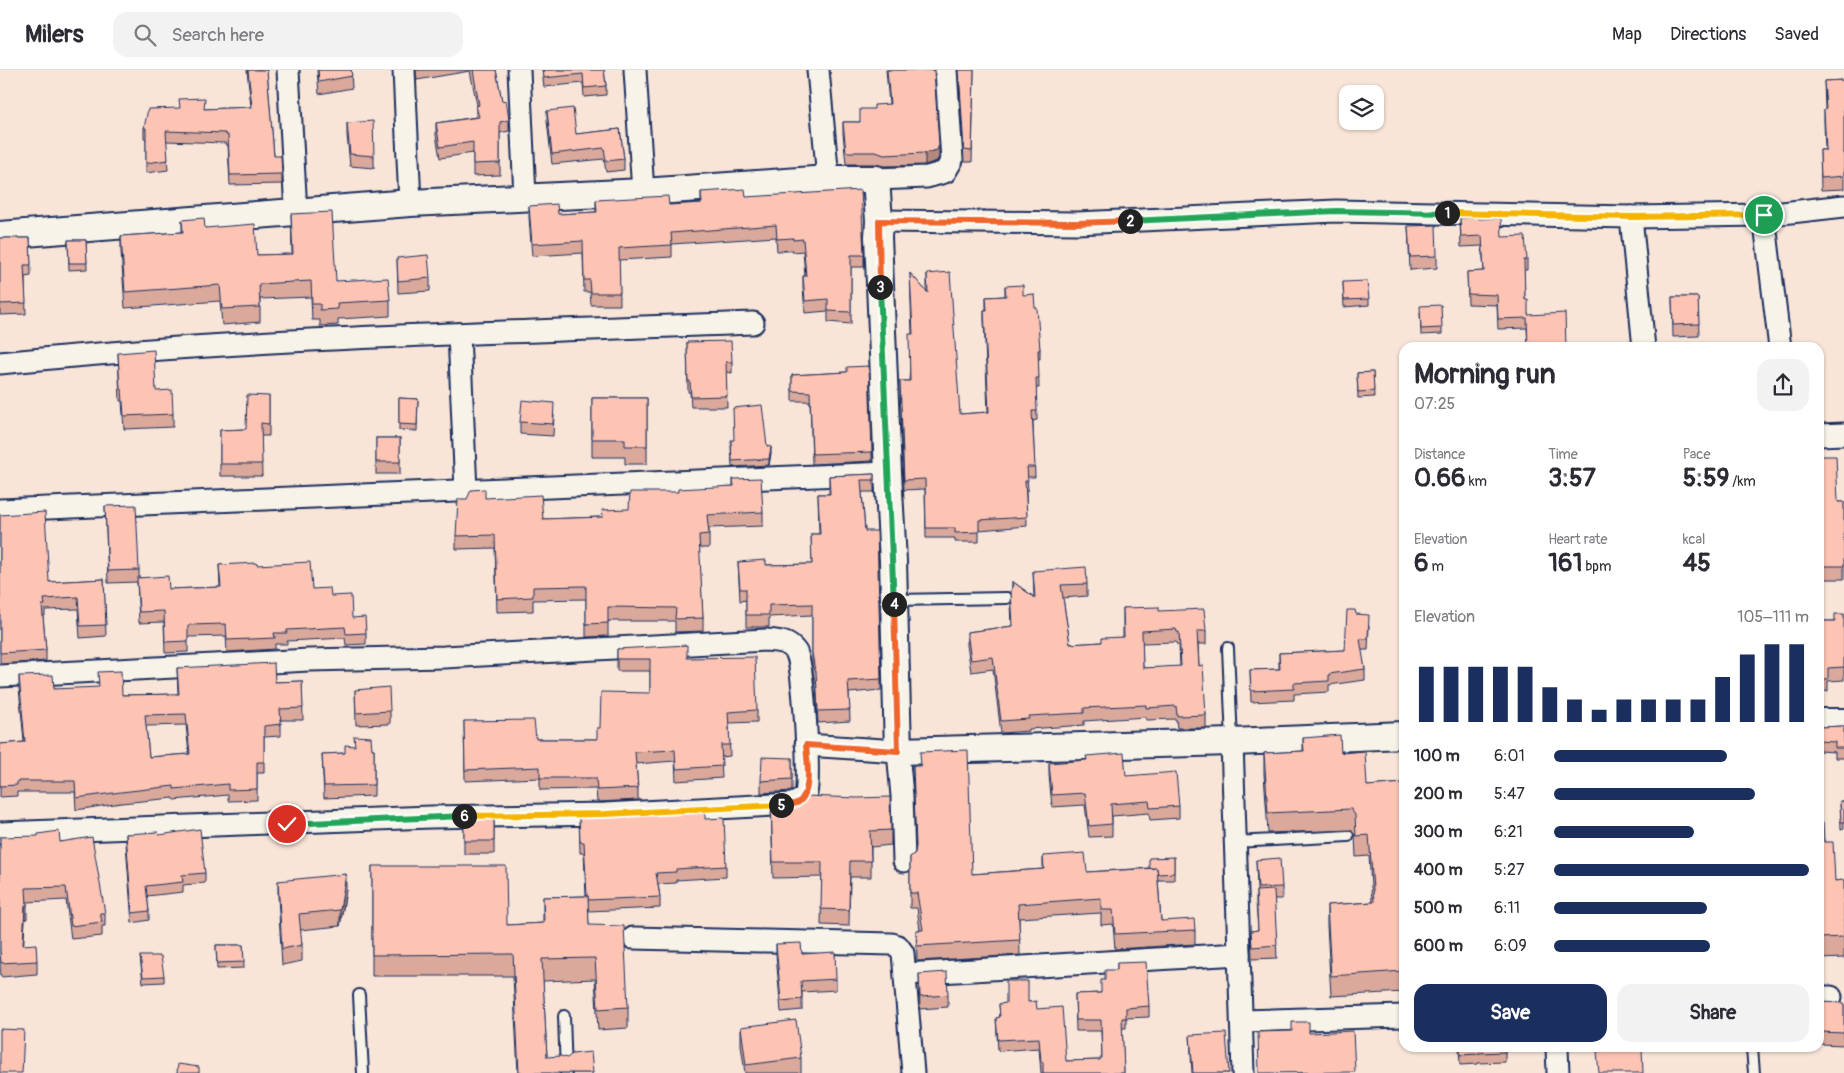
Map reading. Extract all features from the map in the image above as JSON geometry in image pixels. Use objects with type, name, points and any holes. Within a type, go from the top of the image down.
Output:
[{"type":"street","points":[[288,70],[296,212]]},
{"type":"street","points":[[404,70],[410,203]]},
{"type":"street","points":[[519,70],[525,196]]},
{"type":"street","points":[[635,70],[642,192]]},
{"type":"street","points":[[818,70],[828,179]]},
{"type":"street","points":[[0,234],[410,203],[525,196],[642,192],[828,179],[927,177],[945,172],[952,160],[946,70]]},
{"type":"street","points":[[876,179],[904,862]]},
{"type":"street","points":[[879,221],[1077,223],[1336,211],[1631,217],[1764,215],[1844,206]]},
{"type":"street","points":[[1764,215],[1779,342]]},
{"type":"street","points":[[1631,217],[1643,342]]},
{"type":"street","points":[[0,363],[63,356],[324,339],[752,323]]},
{"type":"street","points":[[459,334],[466,491]]},
{"type":"street","points":[[1824,435],[1844,434]]},
{"type":"street","points":[[0,510],[888,473]]},
{"type":"street","points":[[0,676],[309,660],[444,657],[766,640],[784,642],[790,645],[798,655],[802,672],[808,773],[806,790],[802,800],[792,804],[605,814],[431,817],[0,833]]},
{"type":"street","points":[[1824,722],[1844,722]]},
{"type":"street","points":[[806,745],[898,751],[1232,742],[1399,735]]},
{"type":"street","points":[[1232,742],[1243,1073]]},
{"type":"street","points":[[633,938],[892,944],[898,946],[903,953],[906,974],[913,1073]]},
{"type":"street","points":[[906,974],[1239,954]]},
{"type":"street","points":[[1242,1021],[1399,1016]]},
{"type":"street","points":[[1557,1052],[1558,1073]]},
{"type":"lane","points":[[894,600],[1007,598]]},
{"type":"lane","points":[[1228,648],[1232,742]]},
{"type":"lane","points":[[1236,842],[1348,836]]},
{"type":"lane","points":[[359,995],[363,1073]]},
{"type":"lane","points":[[564,1016],[566,1073]]},
{"type":"lane","points":[[1752,1052],[1754,1073]]},
{"type":"building","points":[[248,70],[267,70],[274,156],[281,156],[282,174],[230,175],[228,135],[225,133],[166,131],[168,160],[146,163],[146,128],[144,128],[148,109],[180,108],[179,99],[205,98],[204,109],[252,107]]},
{"type":"building","points":[[318,70],[351,70],[352,76],[319,82]]},
{"type":"building","points":[[473,70],[496,70],[502,101],[506,100],[509,120],[500,122],[500,163],[473,164],[473,142],[440,147],[436,123],[479,117],[476,106],[479,105]]},
{"type":"building","points":[[543,70],[604,70],[606,86],[584,88],[583,74],[544,78]]},
{"type":"building","points":[[887,70],[934,70],[939,145],[937,150],[925,153],[884,155],[876,152],[846,152],[843,122],[860,122],[860,109],[874,109],[874,105],[890,104]]},
{"type":"building","points":[[959,70],[974,70],[972,151],[964,150]]},
{"type":"building","points":[[1844,80],[1844,176],[1821,178],[1820,150],[1826,150],[1824,81]]},
{"type":"building","points":[[573,108],[576,134],[620,129],[624,159],[606,161],[604,148],[552,154],[547,111]]},
{"type":"building","points":[[373,121],[374,156],[350,154],[347,123]]},
{"type":"building","points":[[745,189],[746,197],[861,190],[864,255],[851,255],[851,312],[828,311],[828,299],[805,301],[803,276],[806,276],[803,239],[777,239],[776,225],[671,233],[672,245],[619,248],[620,293],[591,293],[590,280],[584,280],[583,241],[532,244],[529,206],[557,204],[558,214],[597,212],[596,200],[668,196],[669,205],[702,203],[701,192]]},
{"type":"building","points":[[332,212],[336,281],[388,278],[390,300],[337,303],[338,309],[320,310],[320,304],[312,304],[311,281],[259,284],[260,307],[222,309],[220,285],[125,292],[121,236],[183,232],[182,220],[204,218],[205,228],[255,224],[257,255],[293,254],[291,214]]},
{"type":"building","points":[[1460,218],[1501,218],[1502,237],[1525,236],[1527,260],[1524,260],[1525,300],[1528,300],[1528,315],[1565,313],[1566,342],[1528,342],[1527,318],[1498,319],[1497,295],[1468,294],[1467,272],[1484,271],[1482,236],[1461,237]]},
{"type":"building","points":[[1436,225],[1437,256],[1410,257],[1408,226]]},
{"type":"building","points":[[0,238],[30,238],[31,265],[24,265],[26,303],[0,304]]},
{"type":"building","points":[[68,240],[86,240],[87,263],[69,263]]},
{"type":"building","points":[[428,255],[430,278],[398,281],[397,258]]},
{"type":"building","points":[[950,272],[960,414],[989,412],[984,310],[987,310],[986,297],[1006,296],[1005,286],[1023,285],[1023,295],[1034,294],[1035,308],[1037,308],[1040,350],[1038,350],[1039,378],[1036,378],[1037,411],[1032,411],[1035,467],[1027,467],[1028,481],[1025,481],[1027,517],[979,520],[979,532],[955,533],[955,528],[926,528],[925,479],[904,480],[900,381],[910,381],[909,334],[913,334],[910,273],[928,293],[927,274]]},
{"type":"building","points":[[1367,281],[1369,299],[1344,300],[1343,282]]},
{"type":"building","points":[[1672,297],[1698,297],[1699,324],[1673,325]]},
{"type":"building","points":[[1441,305],[1442,328],[1421,329],[1420,306]]},
{"type":"building","points":[[731,341],[732,362],[726,362],[727,396],[691,397],[690,381],[688,381],[687,342]]},
{"type":"building","points":[[154,350],[156,391],[172,390],[173,414],[124,416],[118,353]]},
{"type":"building","points":[[869,366],[872,452],[812,454],[810,392],[792,391],[792,375],[847,372],[847,367]]},
{"type":"building","points":[[1373,372],[1374,391],[1358,392],[1357,373]]},
{"type":"building","points":[[247,395],[269,396],[269,424],[261,423],[262,464],[220,464],[220,430],[246,429]]},
{"type":"building","points":[[399,398],[418,399],[417,425],[399,424]]},
{"type":"building","points":[[592,398],[647,398],[647,446],[625,446],[625,439],[592,439]]},
{"type":"building","points":[[522,400],[554,403],[553,424],[520,422]]},
{"type":"building","points":[[762,405],[767,446],[771,447],[769,459],[732,461],[731,440],[734,440],[733,408]]},
{"type":"building","points":[[376,438],[400,438],[400,462],[376,462]]},
{"type":"building","points":[[1824,456],[1836,456],[1838,502],[1844,502],[1844,566],[1824,566]]},
{"type":"building","points":[[874,474],[874,480],[861,480],[865,531],[877,531],[881,679],[848,681],[850,710],[818,711],[816,671],[812,653],[812,604],[769,605],[769,615],[746,615],[746,589],[740,589],[738,562],[766,560],[766,565],[812,564],[811,534],[820,534],[818,494],[830,494],[829,476]]},
{"type":"building","points":[[761,478],[763,512],[707,515],[709,534],[699,535],[703,618],[675,619],[676,608],[608,607],[608,623],[586,624],[586,586],[533,587],[533,597],[497,599],[495,535],[456,536],[458,499],[467,499],[471,490],[485,489],[485,498],[541,495],[543,519],[603,517],[602,510],[629,509],[630,492],[678,492],[678,489],[734,486],[733,479]]},
{"type":"building","points":[[136,505],[139,570],[108,571],[105,506]]},
{"type":"building","points":[[45,512],[49,582],[104,579],[106,625],[80,626],[78,597],[44,599],[45,605],[42,605],[46,650],[0,653],[0,515]]},
{"type":"building","points":[[310,562],[312,589],[330,588],[331,596],[351,595],[352,618],[365,617],[366,633],[346,634],[345,627],[287,630],[287,633],[274,633],[275,638],[227,640],[226,624],[188,625],[188,641],[165,642],[164,611],[139,612],[137,578],[168,576],[169,589],[221,587],[219,565]]},
{"type":"building","points":[[1086,567],[1087,584],[1061,585],[1070,644],[1102,642],[1102,638],[1124,637],[1123,608],[1159,607],[1159,611],[1204,609],[1206,631],[1197,631],[1199,666],[1203,665],[1206,715],[1177,716],[1176,706],[1146,708],[1146,705],[1084,708],[1084,713],[1029,716],[1029,719],[1001,721],[993,657],[971,660],[967,632],[1013,626],[1011,591],[1014,585],[1012,581],[1035,598],[1033,571]],"holes":[[[1176,629],[1179,632],[1181,666],[1143,668],[1142,631]]]},
{"type":"building","points":[[1347,610],[1355,610],[1356,614],[1369,615],[1368,639],[1360,639],[1365,669],[1329,674],[1329,681],[1294,683],[1294,689],[1251,691],[1250,670],[1280,669],[1279,653],[1345,650]]},
{"type":"building","points":[[1835,614],[1844,614],[1844,667],[1828,668],[1828,679],[1824,679],[1824,621],[1835,621]]},
{"type":"building","points":[[687,645],[687,658],[755,657],[757,710],[728,712],[730,745],[721,745],[722,766],[676,769],[675,750],[635,752],[638,788],[597,790],[596,778],[540,778],[540,767],[465,770],[464,721],[534,720],[536,739],[597,739],[597,728],[600,728],[601,692],[650,693],[650,659],[617,659],[617,649]]},
{"type":"building","points":[[274,663],[275,682],[302,681],[303,708],[280,709],[281,724],[264,726],[264,762],[257,762],[257,789],[228,790],[228,784],[174,789],[174,786],[76,798],[75,781],[17,781],[17,785],[0,786],[0,744],[25,742],[19,676],[53,675],[54,689],[99,687],[98,672],[121,671],[122,695],[179,694],[177,668]],"holes":[[[186,714],[190,754],[149,757],[145,715]]]},
{"type":"building","points":[[389,687],[390,711],[356,713],[355,690]]},
{"type":"building","points":[[1844,726],[1844,748],[1835,748],[1835,742],[1824,741],[1824,727]]},
{"type":"building","points":[[1340,735],[1341,753],[1365,751],[1367,786],[1399,783],[1399,971],[1331,976],[1327,905],[1374,902],[1369,835],[1356,836],[1355,815],[1351,809],[1268,813],[1264,753],[1304,751],[1303,738]]},
{"type":"building","points":[[354,736],[371,737],[372,749],[374,749],[374,785],[324,786],[322,754],[345,753],[345,745],[355,746]]},
{"type":"building","points":[[968,750],[972,874],[1044,869],[1043,856],[1085,853],[1087,872],[1157,868],[1161,921],[1194,919],[1195,930],[1115,934],[1113,910],[1101,910],[1101,898],[1018,904],[1020,940],[917,946],[916,930],[923,930],[917,893],[910,893],[910,857],[915,853],[916,846],[913,766],[921,766],[920,752]]},
{"type":"building","points":[[1124,753],[1126,776],[1176,772],[1179,806],[1150,808],[1149,801],[1111,804],[1112,824],[1089,826],[1085,793],[1052,795],[1049,763],[1087,760],[1086,756]]},
{"type":"building","points":[[762,757],[792,758],[792,779],[761,781]]},
{"type":"building","points":[[807,796],[890,797],[891,830],[870,831],[871,861],[850,861],[849,910],[821,909],[822,862],[773,862],[771,802],[793,801]]},
{"type":"building","points":[[1840,801],[1844,801],[1844,822],[1841,822]]},
{"type":"building","points":[[705,810],[705,819],[724,818],[726,866],[676,869],[676,872],[656,873],[660,897],[588,900],[584,842],[580,842],[579,816]]},
{"type":"building","points":[[494,816],[494,841],[464,841],[464,817]]},
{"type":"building","points":[[200,829],[205,873],[182,875],[183,882],[146,886],[149,911],[132,913],[126,834],[158,832],[159,835]]},
{"type":"building","points":[[59,831],[60,842],[92,837],[105,913],[100,913],[102,922],[71,926],[66,887],[26,888],[27,906],[25,906],[23,945],[36,944],[37,961],[1,963],[0,837],[38,836],[38,834]]},
{"type":"building","points":[[1824,842],[1833,842],[1835,881],[1844,880],[1844,937],[1824,938]]},
{"type":"building","points":[[1174,857],[1174,873],[1158,874],[1157,868],[1149,868],[1149,858]]},
{"type":"building","points":[[1280,858],[1282,887],[1258,888],[1256,860]]},
{"type":"building","points":[[372,866],[506,866],[507,925],[544,923],[543,897],[588,896],[589,925],[624,926],[628,1007],[598,1009],[595,958],[542,959],[547,1057],[561,1056],[567,1058],[572,1054],[591,1052],[593,1073],[519,1073],[513,954],[372,955]]},
{"type":"building","points":[[346,874],[340,910],[299,914],[302,945],[282,949],[278,881]]},
{"type":"building","points":[[1274,890],[1277,945],[1252,947],[1251,931],[1258,930],[1256,891]]},
{"type":"building","points":[[801,943],[802,954],[835,952],[836,979],[801,981],[802,999],[781,1001],[776,944]]},
{"type":"building","points":[[216,945],[243,945],[244,962],[217,963]]},
{"type":"building","points":[[140,956],[161,956],[164,976],[143,977]]},
{"type":"building","points":[[1146,962],[1149,1006],[1126,1008],[1126,1018],[1122,1018],[1124,1073],[1043,1073],[1039,1038],[998,1040],[996,1018],[1000,1017],[999,1004],[1006,1003],[1006,981],[1028,981],[1028,1002],[1036,1001],[1037,1009],[1062,1007],[1066,1061],[1100,1060],[1102,1058],[1101,1020],[1076,1020],[1075,994],[1101,993],[1101,980],[1105,980],[1105,970],[1117,970],[1117,963]]},
{"type":"building","points":[[947,972],[948,995],[920,997],[919,974]]},
{"type":"building","points":[[1824,1002],[1844,1003],[1844,1033],[1824,1032]]},
{"type":"building","points":[[796,1020],[801,1058],[746,1065],[741,1027]]},
{"type":"building","points":[[1292,1022],[1309,1022],[1309,1033],[1353,1031],[1355,1072],[1259,1073],[1258,1032],[1292,1031]]},
{"type":"building","points":[[0,1029],[24,1030],[22,1073],[0,1073]]},
{"type":"building","points":[[1226,1033],[1229,1073],[1193,1073],[1190,1035]]},
{"type":"building","points":[[1460,1052],[1505,1052],[1478,1053],[1460,1055]]},
{"type":"building","points":[[1597,1052],[1642,1052],[1643,1073],[1599,1073]]},
{"type":"building","points":[[178,1064],[199,1067],[199,1073],[177,1073]]},
{"type":"route","points":[[287,824],[431,817],[605,814],[792,804],[802,800],[805,795],[808,773],[806,745],[898,751],[893,562],[878,237],[879,221],[1077,223],[1336,211],[1631,217],[1764,215]]}]
